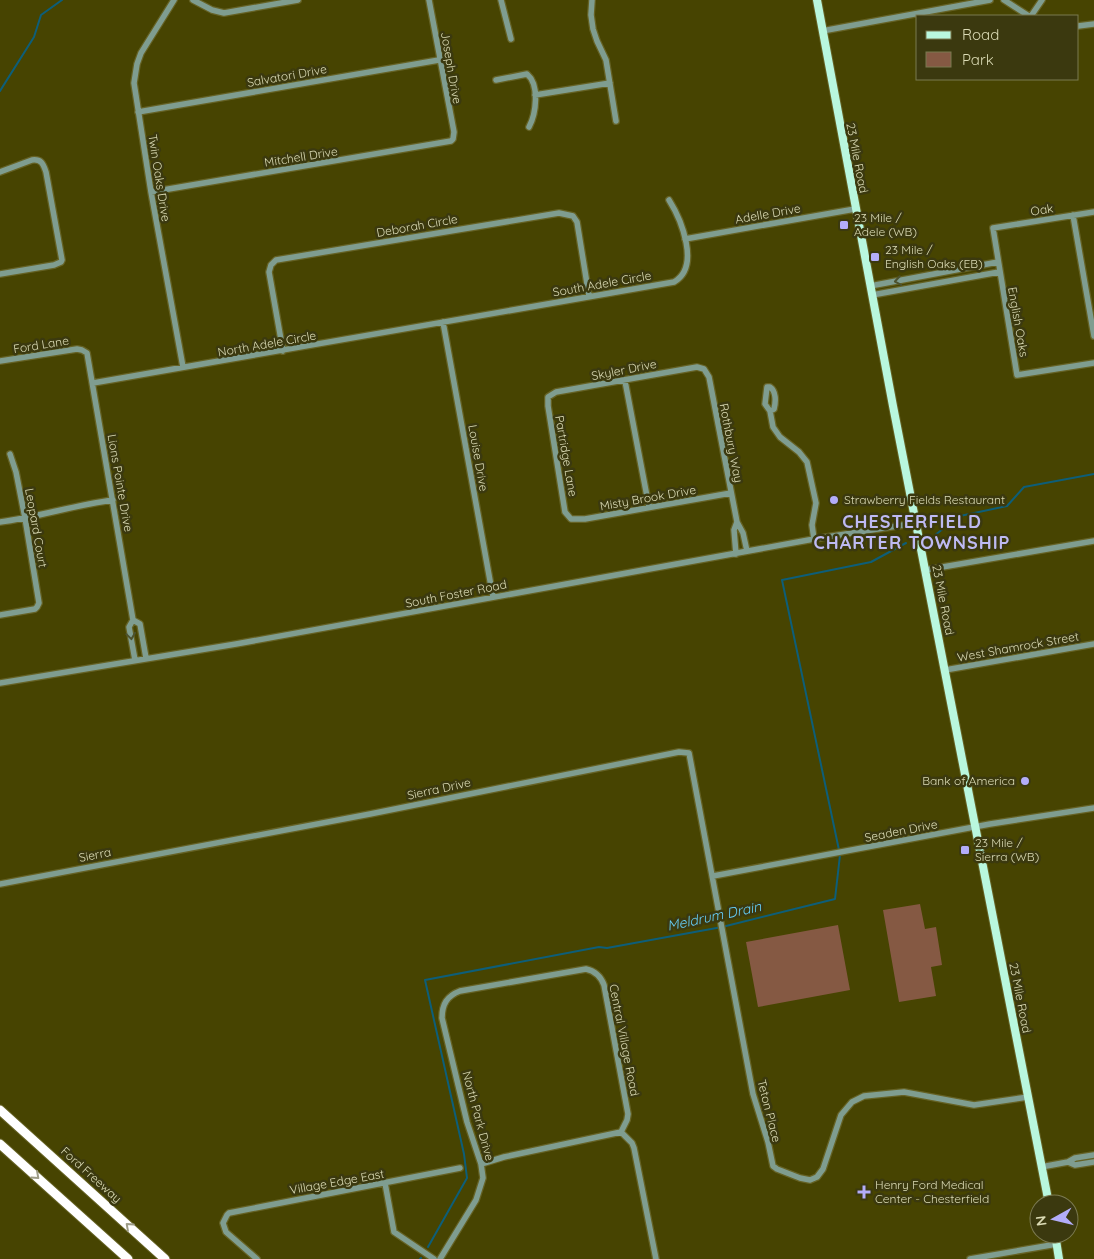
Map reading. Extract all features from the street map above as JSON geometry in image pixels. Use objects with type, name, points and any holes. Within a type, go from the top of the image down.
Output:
[{"type":"highway","name":"Ford Freeway","points":[[0,1110],[165,1259]]},
{"type":"highway","points":[[0,1144],[128,1259]]},
{"type":"main road","name":"23 Mile Road","points":[[817,0],[855,209],[1047,1194]]},
{"type":"main road","points":[[1057,1244],[1059,1259]]},
{"type":"street","name":"Twin Oaks Drive","points":[[174,0],[147,42],[137,64],[134,83],[151,192],[183,367]]},
{"type":"street","points":[[193,0],[212,10],[224,13],[298,0]]},
{"type":"street","name":"Joseph Drive","points":[[429,0],[454,139]]},
{"type":"street","points":[[501,0],[511,39]]},
{"type":"street","points":[[592,0],[593,29],[596,41],[605,55],[616,121]]},
{"type":"street","points":[[822,31],[990,0]]},
{"type":"street","points":[[1004,0],[1028,15]]},
{"type":"street","points":[[1031,15],[1042,0]]},
{"type":"street","points":[[1079,26],[1094,24]]},
{"type":"street","name":"Salvatori Drive","points":[[138,112],[440,60]]},
{"type":"street","points":[[496,80],[527,74],[534,82],[534,111],[529,127]]},
{"type":"street","points":[[535,95],[610,83]]},
{"type":"street","name":"Mitchell Drive","points":[[151,192],[447,142],[454,139]]},
{"type":"street","points":[[0,172],[26,161],[37,159],[41,161],[46,172],[62,254],[61,262],[54,265],[0,274]]},
{"type":"street","name":"South Adele Circle","points":[[443,322],[674,282],[680,279],[688,258],[678,216],[669,200]]},
{"type":"street","name":"Adelle Drive","points":[[685,239],[855,209]]},
{"type":"street","name":"Oak","points":[[993,228],[1094,212]]},
{"type":"street","name":"Deborah Circle","points":[[283,351],[270,272],[270,265],[276,260],[564,213],[573,216],[577,222],[590,296]]},
{"type":"street","points":[[1073,215],[1094,336]]},
{"type":"street","name":"English Oaks","points":[[993,228],[1017,376],[1094,362]]},
{"type":"street","points":[[870,286],[998,262]]},
{"type":"street","name":"English Oaks","points":[[872,295],[999,272]]},
{"type":"street","name":"North Adele Circle","points":[[93,383],[443,322]]},
{"type":"street","name":"Louise Drive","points":[[443,322],[493,597]]},
{"type":"street","name":"Ford Lane","points":[[0,361],[77,349],[85,351]]},
{"type":"street","name":"Lions Pointe Drive","points":[[85,351],[93,383],[133,620]]},
{"type":"street","name":"Skyler Drive","points":[[548,397],[556,392],[697,367],[704,368]]},
{"type":"street","name":"Rothbury Way","points":[[704,368],[709,377],[737,522],[743,533],[747,551]]},
{"type":"street","points":[[625,381],[649,507]]},
{"type":"street","points":[[770,411],[775,406],[775,396],[772,388],[767,387],[765,404],[770,411],[771,423],[776,432],[799,452],[807,462],[816,503],[812,525],[814,539]]},
{"type":"street","name":"Partridge Lane","points":[[548,397],[565,512],[569,518]]},
{"type":"street","name":"Leopard Court","points":[[0,615],[34,609],[39,603],[25,518],[16,472],[10,454]]},
{"type":"street","name":"Misty Brook Drive","points":[[569,518],[576,520],[585,519],[731,493]]},
{"type":"street","points":[[0,522],[48,514],[83,504],[113,500]]},
{"type":"street","name":"Rothbury Way","points":[[736,554],[734,530],[737,522]]},
{"type":"street","name":"South Foster Road","points":[[0,683],[236,644],[814,539],[916,523]]},
{"type":"street","points":[[925,570],[1094,541]]},
{"type":"street","points":[[135,660],[130,627],[133,620],[140,624],[146,658]]},
{"type":"street","name":"West Shamrock Street","points":[[946,670],[1094,644]]},
{"type":"street","name":"Sierra Drive","points":[[193,847],[370,814],[679,752],[689,753]]},
{"type":"street","name":"Teton Place","points":[[689,753],[753,1094],[768,1142],[772,1166],[805,1179],[814,1180],[817,1178],[823,1169],[841,1115],[852,1102],[864,1096],[904,1092],[974,1105],[1028,1097]]},
{"type":"street","name":"Seaden Drive","points":[[713,876],[975,827],[1094,808]]},
{"type":"street","name":"Sierra","points":[[0,884],[193,847]]},
{"type":"street","name":"Central Village Road","points":[[447,1000],[454,993],[460,991],[581,969],[594,972],[604,985],[628,1114],[621,1132]]},
{"type":"street","name":"North Park Drive","points":[[440,1259],[479,1193],[483,1178],[481,1164],[467,1122],[442,1018],[443,1008],[447,1000]]},
{"type":"street","points":[[481,1164],[504,1157],[621,1132],[632,1143],[634,1148],[656,1259]]},
{"type":"street","points":[[1041,1167],[1068,1162],[1075,1158],[1091,1159]]},
{"type":"street","name":"Village Edge East","points":[[257,1259],[226,1232],[223,1223],[226,1215],[233,1211],[460,1168]]},
{"type":"street","points":[[385,1183],[394,1232],[434,1259]]},
{"type":"street","points":[[970,1259],[1057,1244]]},
{"type":"street","points":[[447,1250],[448,1259]]},
{"type":"green space","points":[[920,904],[925,929],[936,927],[942,965],[931,967],[936,996],[899,1002],[883,910]]},
{"type":"green space","points":[[838,925],[850,990],[758,1007],[746,942]]},
{"type":"waterway","points":[[0,91],[34,37],[41,15],[62,0]]},
{"type":"waterway","name":"Meldrum Drain","points":[[935,535],[960,516],[1007,506],[1024,487],[1094,474]]},
{"type":"waterway","name":"Meldrum Drain","points":[[839,850],[782,580],[871,562],[906,543]]},
{"type":"waterway","name":"Meldrum Drain","points":[[428,1247],[467,1178],[464,1154],[425,980],[599,947],[607,948],[722,927],[835,899],[840,855]]},
{"type":"place","name":"23 Mile / Adele (WB)","points":[[844,225]]},
{"type":"place","name":"23 Mile / English Oaks (EB)","points":[[875,257]]},
{"type":"place","name":"Strawberry Fields Restaurant","points":[[834,500]]},
{"type":"place","name":"Bank of America","points":[[1025,781]]},
{"type":"place","name":"23 Mile / Sierra (WB)","points":[[965,850]]},
{"type":"place","name":"Henry Ford Medical Center - Chesterfield","points":[[864,1192]]},
{"type":"district","name":"CHESTERFIELD CHARTER TOWNSHIP","points":[[912,532]]}]
